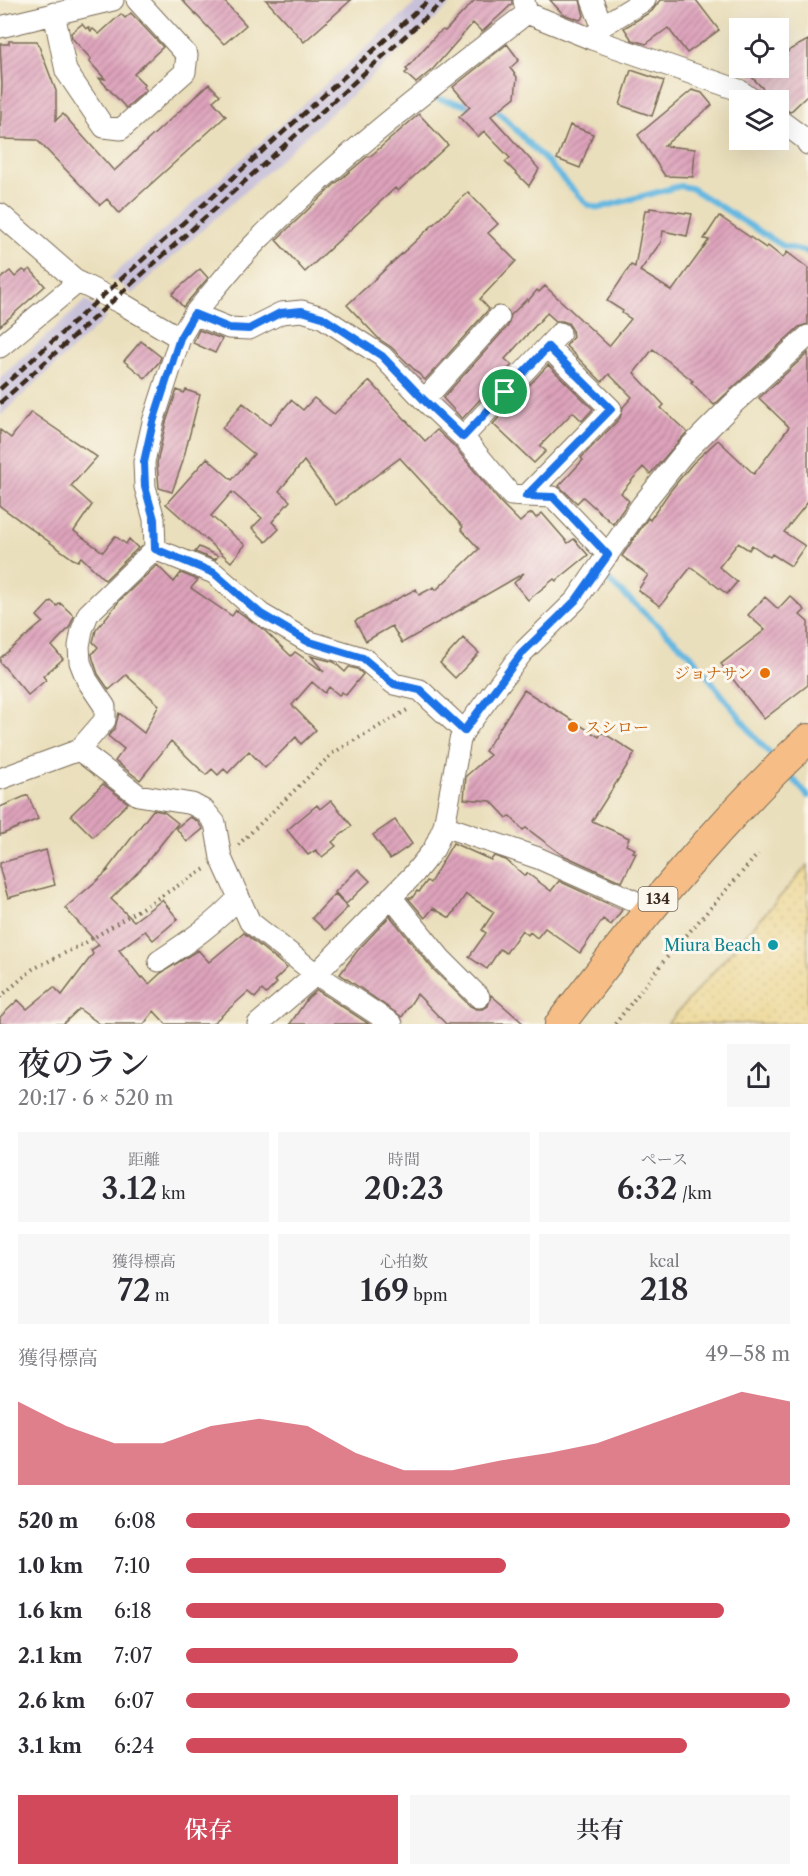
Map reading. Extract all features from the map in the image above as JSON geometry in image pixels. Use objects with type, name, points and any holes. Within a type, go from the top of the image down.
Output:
[{"type":"highway","name":"134","points":[[560,1024],[650,908],[712,837],[800,746]]},
{"type":"street","points":[[0,27],[113,0]]},
{"type":"street","points":[[54,13],[66,71],[104,127],[121,129],[185,72],[186,55],[137,0]]},
{"type":"street","points":[[592,0],[597,32]]},
{"type":"street","points":[[597,32],[645,0]]},
{"type":"street","points":[[0,779],[79,750],[105,720],[105,707],[87,680],[80,662],[79,646],[82,630],[88,614],[155,549],[154,519],[145,487],[144,462],[153,422],[180,338],[194,314],[261,236],[347,155],[526,6],[597,32],[739,90]]},
{"type":"street","points":[[789,127],[807,140]]},
{"type":"street","points":[[0,214],[78,282],[121,303],[180,338]]},
{"type":"street","points":[[0,347],[78,282]]},
{"type":"street","points":[[194,314],[229,328],[239,329],[249,329],[280,313],[302,311],[322,317],[382,356],[463,437],[511,495],[553,497],[608,555]]},
{"type":"street","points":[[424,400],[499,318]]},
{"type":"street","points":[[258,1024],[316,974],[414,875],[434,849],[444,826],[460,740],[464,731],[522,653],[576,600],[642,505],[683,454],[733,404],[808,336]]},
{"type":"street","points":[[463,437],[554,340],[611,409],[526,496]]},
{"type":"street","points":[[155,549],[214,573],[261,614],[307,641],[363,658],[394,684],[420,690],[464,731]]},
{"type":"street","points":[[79,750],[138,795],[192,804],[205,811],[215,823],[221,858],[250,922],[316,974],[392,1024]]},
{"type":"street","points":[[444,826],[538,858],[650,908]]},
{"type":"street","points":[[159,961],[192,939],[239,897]]},
{"type":"street","points":[[391,897],[441,959],[479,997]]},
{"type":"path","points":[[615,1024],[663,962],[758,854]]},
{"type":"shaded area","points":[[419,0],[456,0],[132,294],[118,282],[109,279]]},
{"type":"shaded area","points":[[86,300],[106,318],[0,416],[0,378]]},
{"type":"sand","name":"Miura Beach","points":[[808,865],[808,1024],[667,1024]]},
{"type":"building","points":[[182,0],[223,0],[246,25],[224,44]]},
{"type":"building","points":[[266,0],[351,0],[304,42]]},
{"type":"building","points":[[475,0],[512,0],[512,4],[482,32],[473,23],[433,69],[416,83],[405,73],[408,71],[406,69],[437,34],[445,31]]},
{"type":"building","points":[[550,0],[580,0],[584,16],[580,20],[563,14]]},
{"type":"building","points":[[660,0],[696,0],[719,30],[687,53],[668,28],[646,44],[632,40],[624,28],[652,11]]},
{"type":"building","points":[[131,13],[163,47],[134,74],[145,85],[143,87],[146,90],[126,108],[99,78],[105,79],[72,38],[71,33],[82,24],[86,29],[88,27],[99,34],[121,14],[125,18]]},
{"type":"building","points":[[808,40],[808,95],[790,112],[789,90],[764,90],[753,78],[789,78],[789,51]]},
{"type":"building","points":[[9,41],[37,41],[56,91],[56,120],[63,114],[114,171],[209,84],[220,95],[213,101],[226,116],[119,213],[107,199],[100,205],[37,140],[0,139],[2,84],[0,44],[9,44]]},
{"type":"building","points":[[507,44],[519,60],[510,68],[517,77],[515,97],[491,116],[539,169],[529,186],[505,162],[510,158],[484,131],[478,137],[459,117],[470,107],[453,87]]},
{"type":"building","points":[[631,70],[664,81],[652,116],[620,105]]},
{"type":"building","points":[[692,90],[702,93],[712,105],[664,146],[695,149],[693,177],[665,176],[638,135]]},
{"type":"building","points":[[419,114],[448,145],[398,191],[395,188],[305,272],[276,240],[334,185]]},
{"type":"building","points":[[570,125],[593,134],[580,168],[557,159]]},
{"type":"building","points":[[468,192],[498,224],[488,233],[516,261],[480,299],[489,309],[425,380],[391,347],[379,339],[347,305]]},
{"type":"building","points":[[650,208],[692,214],[687,236],[663,231],[661,242],[640,271],[672,291],[709,240],[704,239],[719,216],[766,248],[768,246],[783,258],[787,252],[808,268],[808,324],[799,327],[714,405],[691,382],[693,381],[653,349],[634,373],[664,405],[661,408],[687,432],[650,474],[643,467],[621,493],[629,501],[613,524],[583,497],[577,503],[559,486],[583,460],[581,458],[620,418],[623,407],[632,397],[609,374],[602,382],[566,346],[573,337],[568,323],[556,321],[547,313],[505,359],[512,365],[462,419],[443,398],[508,326],[511,315],[537,290],[539,292],[545,286],[609,346],[631,319],[607,301],[631,265],[635,267],[645,210],[650,210]]},
{"type":"building","points":[[30,269],[45,286],[0,326],[0,279],[10,271],[15,277],[23,270],[26,272]]},
{"type":"building","points":[[200,269],[208,278],[183,307],[172,294]]},
{"type":"building","points":[[199,330],[222,339],[215,353],[193,343]]},
{"type":"building","points":[[141,341],[161,357],[145,378],[124,361]]},
{"type":"building","points":[[808,353],[808,502],[784,532],[805,546],[791,566],[772,554],[770,557],[752,545],[749,550],[738,543],[719,567],[737,582],[727,594],[691,567],[660,606],[638,590],[648,575],[622,556],[648,518],[650,520],[693,463],[718,440],[754,474],[789,427],[759,398]]},
{"type":"building","points":[[548,365],[593,409],[582,421],[573,412],[540,446],[546,451],[534,463],[493,424]]},
{"type":"building","points":[[370,381],[425,441],[437,430],[454,446],[501,503],[520,522],[532,513],[536,518],[542,513],[568,543],[574,539],[588,555],[528,600],[514,583],[524,573],[402,643],[392,626],[366,641],[355,621],[416,589],[419,595],[434,587],[436,590],[479,549],[461,529],[463,527],[400,458],[336,505],[304,461],[279,491],[290,501],[272,522],[279,529],[266,542],[252,528],[262,518],[232,492],[211,516],[245,545],[231,562],[166,504],[207,458],[232,480],[254,454],[222,428],[243,403],[270,425],[291,400],[303,410],[314,398],[334,414]]},
{"type":"building","points":[[177,390],[184,393],[186,390],[200,395],[182,464],[172,492],[159,488],[157,463],[166,422]]},
{"type":"building","points":[[31,412],[97,457],[71,486],[92,505],[74,531],[103,552],[115,536],[126,544],[129,539],[138,548],[105,580],[81,557],[78,561],[73,559],[0,506],[0,430],[11,438]]},
{"type":"building","points":[[199,547],[218,556],[215,560],[195,552]]},
{"type":"building","points":[[157,565],[174,582],[181,573],[198,580],[191,588],[232,616],[236,610],[264,630],[291,656],[295,652],[324,672],[311,656],[334,662],[345,672],[349,667],[363,674],[346,695],[342,692],[339,695],[329,687],[325,693],[312,682],[292,705],[316,730],[301,744],[296,737],[265,768],[249,751],[228,773],[224,769],[218,775],[212,769],[206,775],[171,741],[140,780],[115,761],[124,749],[108,736],[115,728],[119,713],[144,733],[159,705],[126,675],[109,690],[98,674],[92,654],[98,647],[93,642],[96,630],[120,600]]},
{"type":"building","name":"ジョナサン","points":[[790,596],[805,610],[800,615],[808,622],[808,685],[764,719],[721,664],[765,630],[748,615],[765,597],[778,609]]},
{"type":"building","points":[[51,601],[57,606],[60,603],[74,616],[69,628],[52,646],[63,659],[43,676],[46,680],[28,695],[0,662],[0,658],[43,622],[37,616]]},
{"type":"building","points":[[463,638],[479,653],[455,678],[440,663]]},
{"type":"building","points":[[524,690],[599,737],[602,732],[635,753],[592,821],[629,838],[626,845],[635,849],[633,852],[636,853],[622,882],[561,854],[526,828],[523,830],[510,816],[507,818],[491,801],[464,799],[466,776],[490,755],[485,751]]},
{"type":"building","points":[[103,784],[128,803],[93,837],[71,815]]},
{"type":"building","points":[[28,795],[38,819],[0,835],[0,807]]},
{"type":"building","points":[[331,800],[352,826],[332,842],[336,846],[322,857],[316,850],[308,855],[287,830],[317,805],[320,809]]},
{"type":"building","points":[[153,810],[164,812],[178,823],[141,869],[111,899],[134,921],[162,900],[178,919],[153,940],[145,931],[119,950],[141,978],[143,977],[149,984],[161,973],[198,950],[209,962],[244,933],[287,968],[274,981],[277,983],[266,994],[262,990],[255,998],[248,992],[212,1024],[166,1024],[154,1011],[144,1024],[100,1024],[79,1009],[63,1024],[0,1024],[0,1017],[18,1000],[27,1009],[54,987],[62,995],[93,954],[91,950],[99,945],[65,908],[109,870],[106,871]]},
{"type":"building","points":[[190,817],[197,821],[203,829],[187,842],[176,828]]},
{"type":"building","points":[[395,820],[412,844],[390,859],[373,835]]},
{"type":"building","points":[[453,843],[491,860],[494,856],[506,860],[525,876],[527,873],[551,891],[559,881],[622,910],[611,925],[603,919],[580,953],[545,928],[537,938],[530,932],[528,935],[522,930],[506,953],[500,949],[487,969],[469,957],[486,933],[482,930],[494,912],[466,894],[450,918],[433,908],[425,918],[408,898],[412,898],[417,891],[419,892],[427,881],[430,883]]},
{"type":"building","points":[[46,850],[55,885],[8,898],[0,863]]},
{"type":"building","points":[[358,869],[370,881],[346,904],[335,892]]},
{"type":"building","points":[[335,894],[348,907],[325,930],[312,918]]},
{"type":"building","points":[[390,916],[432,968],[470,1006],[483,1009],[488,1006],[491,995],[524,1024],[446,1024],[417,994],[402,1017],[340,974],[358,950]]},
{"type":"building","points":[[317,990],[369,1024],[290,1024],[307,999]]},
{"type":"waterway","points":[[439,99],[476,107]]},
{"type":"waterway","points":[[492,110],[498,111],[588,205],[599,208],[680,186],[691,188],[783,246],[808,252]]},
{"type":"waterway","points":[[607,579],[691,655],[758,741],[776,760]]},
{"type":"waterway","points":[[787,772],[808,796]]},
{"type":"railway","points":[[0,389],[429,0]]},
{"type":"railway","points":[[0,403],[445,0]]},
{"type":"place","name":"ジョナサン","points":[[765,673]]},
{"type":"place","name":"スシロー","points":[[573,727]]},
{"type":"place","name":"Miura Beach","points":[[773,945]]},
{"type":"route","points":[[302,311],[322,317],[382,356],[463,437],[505,392],[548,347],[611,409],[526,496],[553,497],[608,555],[576,600],[522,653],[464,731],[420,690],[394,684],[363,658],[307,641],[261,614],[214,573],[155,549],[154,519],[145,487],[144,462],[153,422],[180,338],[194,314],[229,328],[249,329],[280,313],[302,311]]}]
